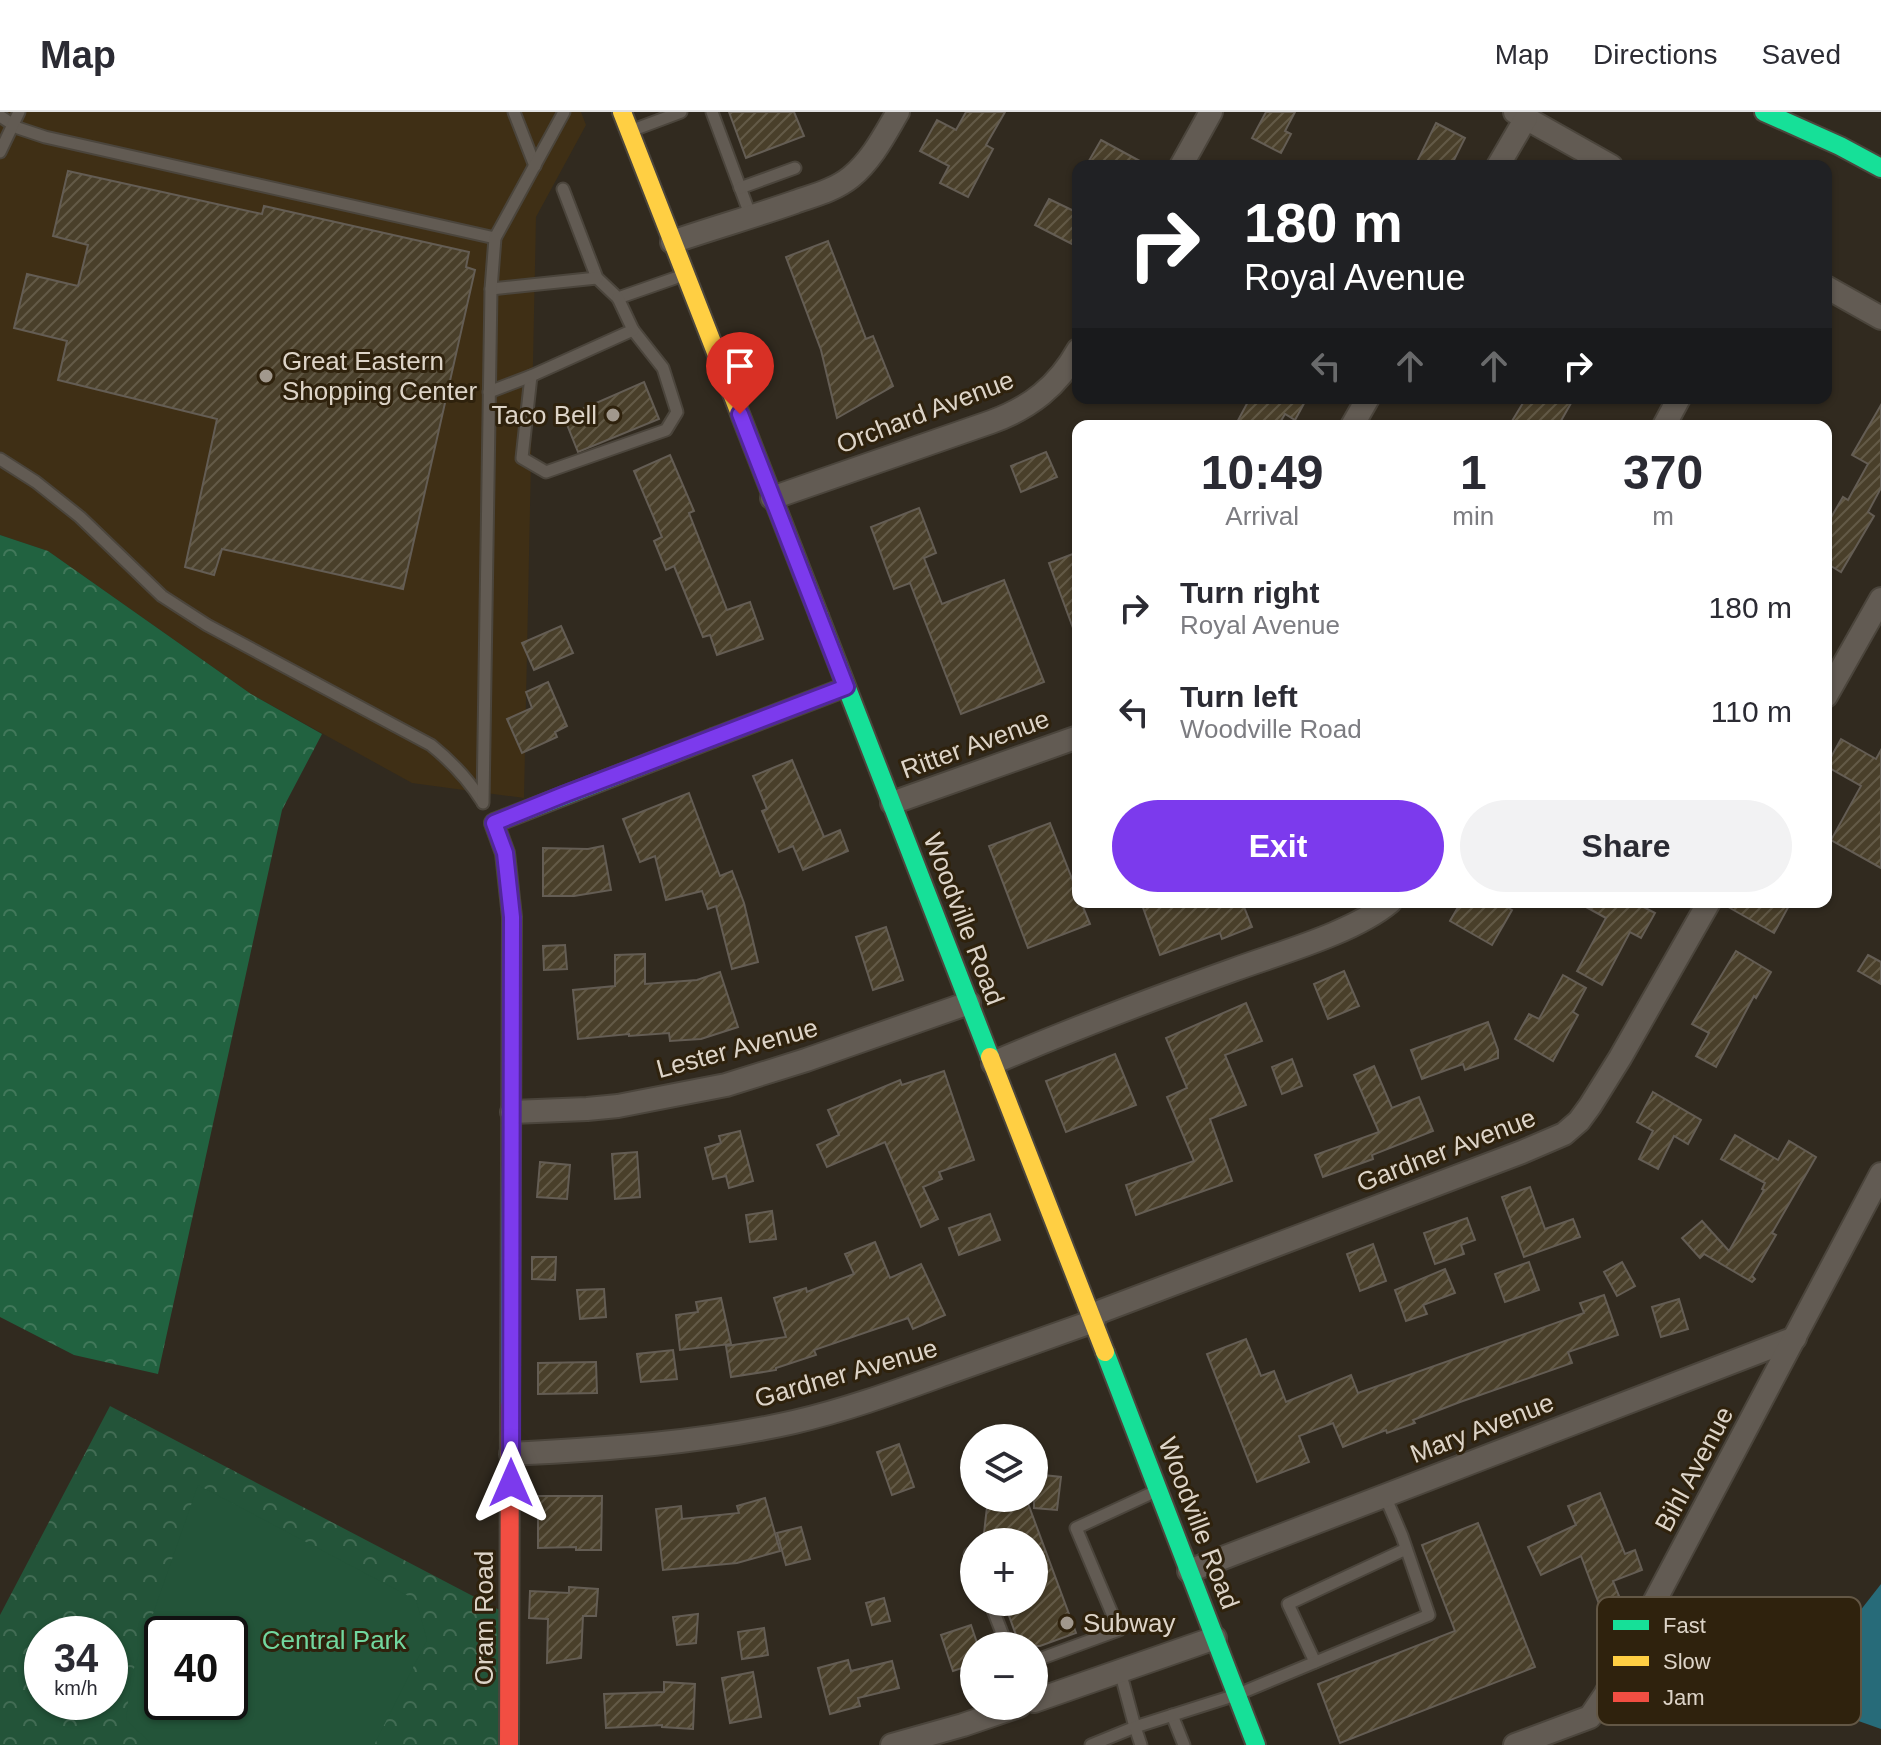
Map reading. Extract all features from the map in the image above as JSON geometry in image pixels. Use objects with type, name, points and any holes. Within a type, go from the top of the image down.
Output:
[{"type":"main road","name":"Woodville Road","points":[[622,112],[1256,1745]]},
{"type":"main road","points":[[1764,112],[1795,118],[1881,168]]},
{"type":"main road","points":[[494,823],[846,687]]},
{"type":"main road","name":"Oram Road","points":[[494,823],[505,853],[512,917],[509,1745]]},
{"type":"street","points":[[672,242],[826,191],[853,176],[898,112]]},
{"type":"street","points":[[1184,160],[1211,112]]},
{"type":"street","points":[[1501,160],[1521,115],[1600,160]]},
{"type":"street","points":[[1832,290],[1881,318]]},
{"type":"street","name":"Orchard Avenue","points":[[772,498],[1021,410],[1061,377],[1072,360]]},
{"type":"street","points":[[1832,685],[1881,599]]},
{"type":"street","name":"Ritter Avenue","points":[[892,803],[1072,739]]},
{"type":"street","points":[[993,1063],[1144,1002],[1320,938],[1380,908]]},
{"type":"street","name":"Gardner Avenue","points":[[511,1454],[658,1443],[745,1431],[795,1422],[881,1397],[1564,1134],[1579,1121],[1601,1090],[1706,908]]},
{"type":"street","name":"Lester Avenue","points":[[512,1112],[618,1106],[726,1085],[969,1003]]},
{"type":"street","name":"Bihl Avenue","points":[[1657,1597],[1881,1174]]},
{"type":"street","name":"Mary Avenue","points":[[1189,1571],[1795,1338]]},
{"type":"street","points":[[1048,1696],[1215,1638]]},
{"type":"street","name":"Bihl Avenue","points":[[1515,1745],[1578,1723],[1590,1717],[1597,1707]]},
{"type":"street","points":[[892,1745],[978,1720]]},
{"type":"lane","points":[[0,152],[19,112]]},
{"type":"lane","points":[[514,112],[535,166]]},
{"type":"lane","points":[[483,803],[491,289],[495,238],[564,112]]},
{"type":"lane","points":[[629,131],[681,112]]},
{"type":"lane","points":[[712,112],[751,218]]},
{"type":"lane","points":[[0,116],[45,137],[495,238]]},
{"type":"lane","points":[[740,188],[795,168]]},
{"type":"lane","points":[[531,376],[522,458],[546,472],[666,430],[677,412],[663,368],[633,330],[618,298],[597,278],[563,189]]},
{"type":"lane","points":[[618,298],[685,275]]},
{"type":"lane","points":[[491,289],[597,278]]},
{"type":"lane","points":[[489,392],[633,330]]},
{"type":"lane","points":[[0,459],[36,482],[80,517],[162,596],[207,625],[431,745],[470,782],[494,823]]},
{"type":"lane","points":[[1048,1656],[1119,1630],[1076,1528],[1158,1490]]},
{"type":"lane","points":[[1091,1745],[1135,1727],[1236,1695],[1429,1615],[1385,1496]]},
{"type":"lane","points":[[1315,1662],[1288,1604],[1406,1549]]},
{"type":"lane","points":[[1120,1671],[1141,1745]]},
{"type":"lane","points":[[1172,1715],[1184,1745]]},
{"type":"shaded area","name":"Great Eastern Shopping Center","points":[[0,112],[581,112],[586,125],[536,217],[524,798],[412,783],[251,694],[48,551],[0,535]]},
{"type":"green space","points":[[0,535],[48,551],[251,694],[322,734],[282,810],[158,1374],[74,1355],[0,1317]]},
{"type":"green space","name":"Central Park","points":[[110,1406],[511,1616],[510,1745],[0,1745],[0,1615]]},
{"type":"green space","points":[[198,1485],[416,1600],[427,1640],[374,1745],[153,1745],[126,1720],[131,1677],[144,1640],[144,1720],[248,1720],[248,1616],[152,1616]]},
{"type":"water","points":[[1881,1584],[1881,1729],[1861,1722],[1861,1610]]},
{"type":"building","points":[[729,112],[794,112],[804,136],[746,158]]},
{"type":"building","points":[[966,112],[1005,112],[986,145],[993,149],[968,197],[940,183],[949,166],[920,151],[937,120],[956,130]]},
{"type":"building","points":[[1266,112],[1295,112],[1285,131],[1291,134],[1281,153],[1252,138]]},
{"type":"building","points":[[1436,123],[1465,138],[1454,160],[1418,160]]},
{"type":"building","points":[[1101,140],[1138,160],[1089,160]]},
{"type":"building","points":[[68,171],[262,214],[264,206],[469,252],[466,267],[475,270],[403,589],[222,549],[214,575],[185,567],[217,419],[58,380],[67,341],[14,328],[27,274],[78,286],[88,245],[53,236]]},
{"type":"building","points":[[1049,199],[1072,210],[1072,244],[1035,225]]},
{"type":"building","points":[[828,241],[866,339],[873,336],[893,386],[837,418],[821,350],[786,257]]},
{"type":"building","points":[[644,382],[659,419],[578,452],[564,417]]},
{"type":"building","points":[[1247,404],[1304,404],[1295,420],[1285,414],[1282,420],[1238,420]]},
{"type":"building","points":[[1522,404],[1571,404],[1561,420],[1513,420]]},
{"type":"building","points":[[1881,405],[1881,488],[1868,512],[1874,516],[1841,572],[1832,567],[1832,516],[1843,497],[1848,500],[1868,464],[1852,455]]},
{"type":"building","points":[[1046,452],[1057,477],[1021,492],[1011,466]]},
{"type":"building","points":[[670,455],[694,511],[689,513],[727,610],[750,602],[763,639],[717,655],[710,635],[703,637],[674,566],[666,570],[654,541],[662,537],[634,471]]},
{"type":"building","points":[[919,508],[936,553],[924,558],[942,604],[1004,580],[1044,682],[961,714],[910,583],[894,589],[871,527]]},
{"type":"building","points":[[1072,554],[1072,625],[1049,563]]},
{"type":"building","points":[[561,626],[573,653],[534,670],[522,643]]},
{"type":"building","points":[[548,682],[567,726],[555,732],[557,737],[522,753],[507,719],[532,708],[526,692]]},
{"type":"building","points":[[1841,739],[1876,759],[1881,750],[1881,868],[1832,841],[1861,786],[1832,769],[1832,755]]},
{"type":"building","points":[[792,760],[824,837],[840,830],[848,851],[803,870],[793,846],[779,852],[762,811],[767,809],[753,776]]},
{"type":"building","points":[[689,793],[720,876],[732,871],[744,903],[758,962],[732,969],[716,906],[708,909],[702,891],[666,900],[655,856],[640,862],[623,819]]},
{"type":"building","points":[[1050,823],[1072,879],[1072,908],[1083,908],[1090,924],[1028,948],[989,846]]},
{"type":"building","points":[[603,846],[611,890],[574,896],[543,896],[543,848],[588,849]]},
{"type":"building","points":[[1143,908],[1244,908],[1252,927],[1222,939],[1220,933],[1160,955]]},
{"type":"building","points":[[1458,908],[1512,910],[1492,945],[1450,921]]},
{"type":"building","points":[[1588,908],[1645,908],[1655,913],[1641,938],[1630,932],[1602,985],[1577,971],[1606,918]]},
{"type":"building","points":[[1730,908],[1788,908],[1774,933]]},
{"type":"building","points":[[886,927],[903,980],[873,990],[856,937]]},
{"type":"building","points":[[565,945],[567,969],[544,970],[543,946]]},
{"type":"building","points":[[1736,951],[1771,972],[1756,998],[1754,996],[1716,1067],[1696,1056],[1709,1033],[1692,1024]]},
{"type":"building","points":[[645,954],[645,984],[697,980],[720,972],[738,1027],[701,1039],[670,1041],[669,1033],[578,1039],[573,990],[615,986],[615,955]]},
{"type":"building","points":[[1868,955],[1881,962],[1881,984],[1858,971]]},
{"type":"building","points":[[1344,971],[1359,1006],[1328,1019],[1314,984]]},
{"type":"building","points":[[1563,975],[1586,988],[1573,1012],[1578,1015],[1553,1061],[1515,1039],[1529,1014],[1539,1019]]},
{"type":"building","points":[[1246,1003],[1262,1041],[1225,1055],[1246,1105],[1210,1119],[1232,1181],[1136,1215],[1126,1185],[1194,1161],[1167,1097],[1187,1088],[1166,1038]]},
{"type":"building","points":[[1488,1022],[1498,1058],[1465,1070],[1463,1064],[1422,1079],[1411,1050]]},
{"type":"building","points":[[1115,1054],[1136,1105],[1066,1132],[1046,1081]]},
{"type":"building","points":[[1292,1059],[1302,1086],[1282,1094],[1272,1067]]},
{"type":"building","points":[[1374,1066],[1392,1108],[1419,1097],[1433,1131],[1372,1155],[1373,1159],[1323,1177],[1315,1155],[1379,1132],[1354,1075]]},
{"type":"building","points":[[944,1071],[974,1160],[939,1172],[942,1179],[923,1187],[938,1219],[921,1227],[885,1142],[827,1167],[817,1145],[839,1135],[828,1110],[900,1080],[902,1085]]},
{"type":"building","points":[[1653,1092],[1701,1120],[1688,1144],[1674,1136],[1658,1169],[1639,1159],[1653,1131],[1637,1122]]},
{"type":"building","points":[[740,1131],[753,1181],[729,1188],[726,1176],[713,1179],[705,1148],[721,1143],[719,1136]]},
{"type":"building","points":[[1735,1135],[1778,1160],[1789,1141],[1816,1157],[1772,1233],[1776,1235],[1752,1276],[1755,1279],[1752,1282],[1704,1254],[1700,1258],[1682,1238],[1702,1221],[1729,1251],[1764,1190],[1765,1183],[1721,1159]]},
{"type":"building","points":[[637,1152],[640,1197],[615,1199],[612,1154]]},
{"type":"building","points":[[540,1162],[570,1165],[567,1199],[537,1197]]},
{"type":"building","points":[[1530,1187],[1545,1229],[1573,1219],[1580,1237],[1524,1257],[1502,1197]]},
{"type":"building","points":[[772,1211],[776,1239],[750,1242],[746,1215]]},
{"type":"building","points":[[990,1214],[1000,1240],[959,1255],[949,1228]]},
{"type":"building","points":[[1467,1218],[1475,1240],[1461,1245],[1464,1254],[1435,1264],[1424,1233]]},
{"type":"building","points":[[875,1242],[890,1278],[921,1264],[945,1315],[913,1329],[908,1318],[814,1350],[816,1355],[776,1370],[731,1377],[726,1346],[786,1337],[774,1298],[806,1288],[807,1292],[854,1274],[845,1254]]},
{"type":"building","points":[[1373,1244],[1386,1281],[1360,1291],[1347,1254]]},
{"type":"building","points":[[532,1257],[556,1257],[555,1280],[532,1279]]},
{"type":"building","points":[[1529,1262],[1539,1290],[1505,1302],[1495,1274]]},
{"type":"building","points":[[1622,1262],[1635,1286],[1617,1296],[1604,1272]]},
{"type":"building","points":[[1445,1269],[1455,1293],[1423,1305],[1427,1314],[1406,1321],[1395,1290]]},
{"type":"building","points":[[604,1289],[606,1317],[580,1319],[577,1290]]},
{"type":"building","points":[[1604,1295],[1618,1335],[1568,1352],[1572,1363],[1343,1447],[1333,1423],[1299,1436],[1309,1462],[1257,1482],[1207,1354],[1246,1339],[1261,1376],[1274,1371],[1286,1402],[1351,1375],[1358,1393],[1584,1313],[1580,1303]]},
{"type":"building","points":[[721,1298],[731,1344],[680,1350],[676,1315],[698,1312],[696,1302]]},
{"type":"building","points":[[1679,1299],[1688,1329],[1661,1337],[1652,1307]]},
{"type":"building","points":[[673,1350],[677,1379],[641,1382],[637,1354]]},
{"type":"building","points":[[596,1362],[597,1393],[538,1394],[538,1363]]},
{"type":"building","points":[[899,1444],[914,1487],[892,1495],[877,1452]]},
{"type":"building","points":[[1048,1476],[1061,1477],[1057,1510],[1048,1509]]},
{"type":"building","points":[[1600,1493],[1625,1554],[1635,1550],[1642,1570],[1613,1581],[1619,1596],[1597,1599],[1581,1556],[1541,1575],[1528,1547],[1576,1525],[1568,1506]]},
{"type":"building","points":[[538,1496],[602,1496],[601,1550],[538,1548]]},
{"type":"building","points":[[765,1498],[780,1551],[737,1563],[663,1570],[656,1509],[681,1506],[682,1519],[739,1513],[737,1506]]},
{"type":"building","points":[[986,1512],[1031,1512],[1037,1528],[985,1528]]},
{"type":"building","points":[[1478,1523],[1535,1667],[1340,1743],[1318,1684],[1455,1631],[1422,1545]]},
{"type":"building","points":[[801,1527],[810,1559],[786,1565],[777,1533]]},
{"type":"building","points":[[1048,1557],[1076,1633],[1048,1643],[1048,1632],[1015,1632],[1009,1616],[1048,1616]]},
{"type":"building","points":[[569,1587],[598,1589],[596,1616],[583,1616],[581,1658],[547,1663],[548,1619],[529,1618],[530,1591],[569,1593]]},
{"type":"building","points":[[884,1598],[890,1621],[872,1625],[866,1603]]},
{"type":"building","points":[[698,1614],[696,1643],[677,1645],[673,1617]]},
{"type":"building","points":[[971,1625],[973,1632],[960,1632],[960,1669],[953,1671],[941,1635]]},
{"type":"building","points":[[764,1628],[768,1655],[742,1659],[738,1632]]},
{"type":"building","points":[[848,1660],[851,1671],[892,1661],[899,1688],[858,1698],[860,1706],[830,1714],[818,1668]]},
{"type":"building","points":[[753,1672],[761,1717],[730,1723],[722,1678]]},
{"type":"building","points":[[664,1682],[695,1684],[693,1729],[662,1725],[606,1728],[604,1694],[664,1692]]},
{"type":"traffic: fast","points":[[1764,112],[1881,168]]},
{"type":"traffic: fast","points":[[819,616],[990,1057]]},
{"type":"traffic: fast","points":[[510,1406],[512,917],[505,853],[494,823],[713,738]]},
{"type":"traffic: fast","points":[[1105,1352],[1256,1745]]},
{"type":"traffic: slow","points":[[622,112],[819,616]]},
{"type":"traffic: slow","points":[[713,738],[846,687]]},
{"type":"traffic: slow","points":[[990,1057],[1105,1352]]},
{"type":"traffic: jam","points":[[509,1745],[510,1406]]},
{"type":"place","name":"Great Eastern Shopping Center","points":[[266,376]]},
{"type":"place","name":"Taco Bell","points":[[613,415]]},
{"type":"place","name":"Subway","points":[[1067,1623]]},
{"type":"route","points":[[511,1483],[512,917],[505,853],[494,823],[846,687],[740,414]]}]
